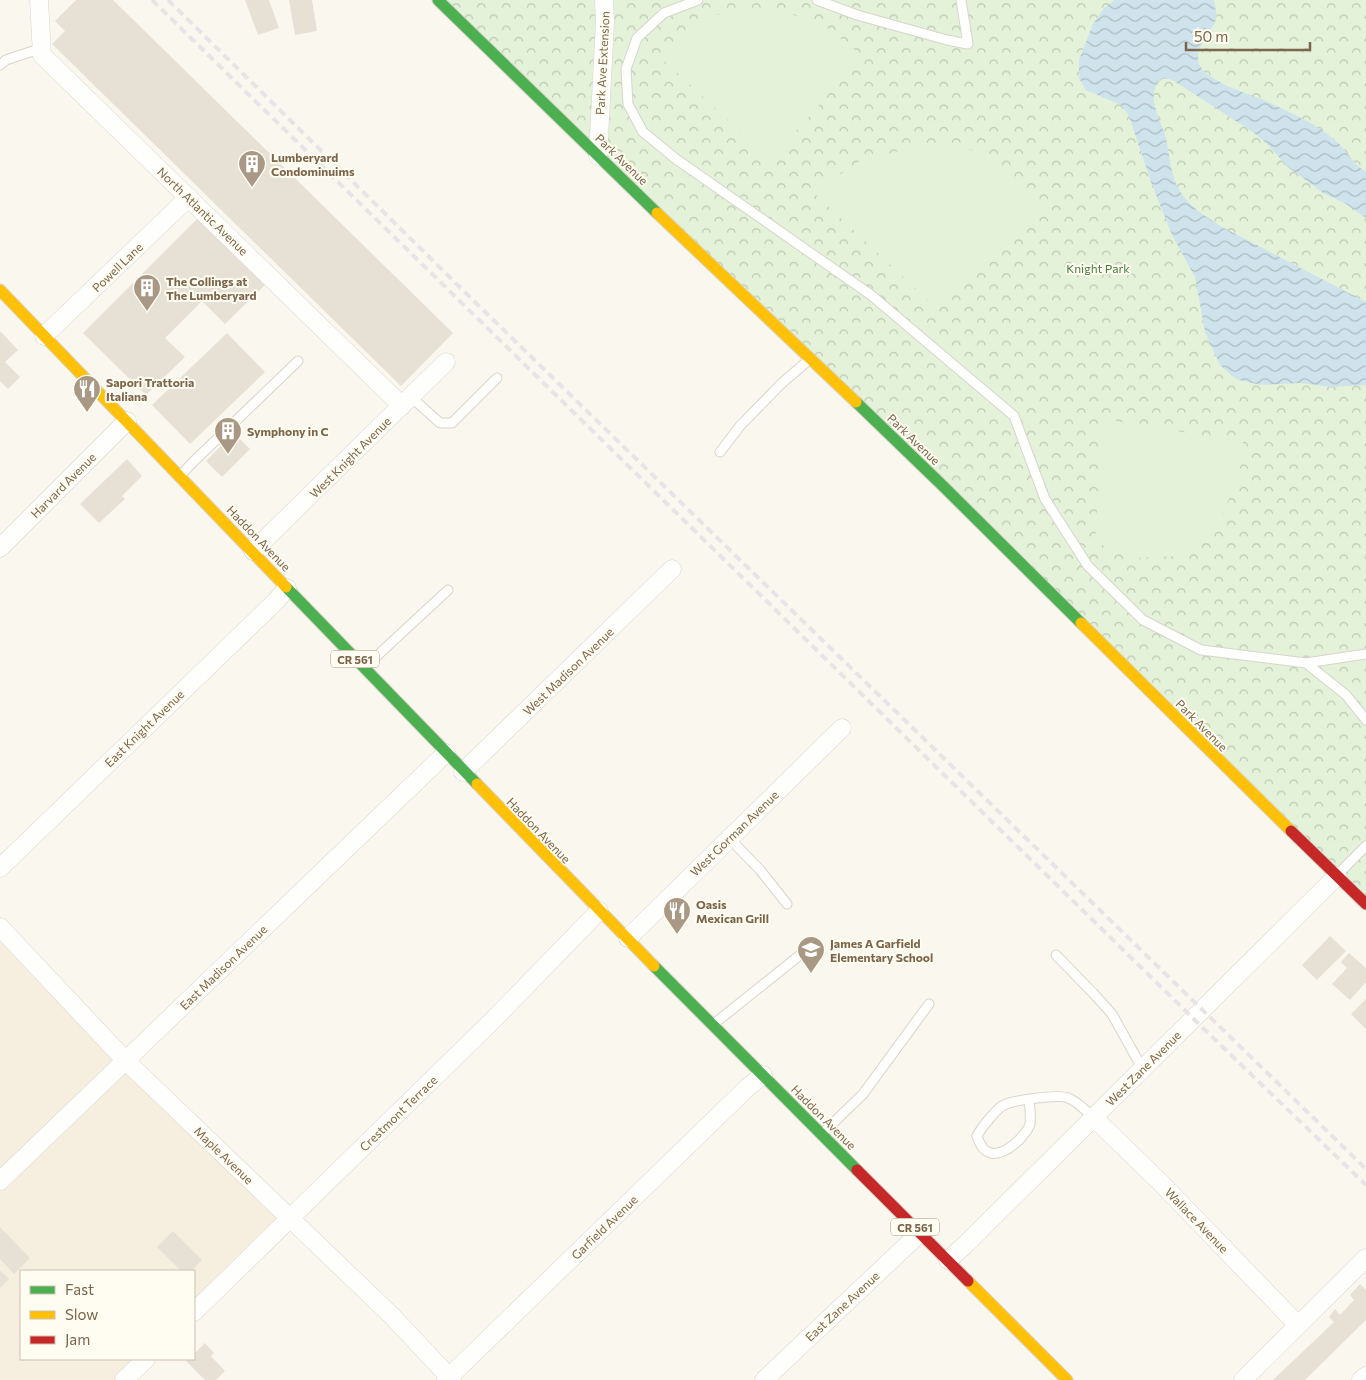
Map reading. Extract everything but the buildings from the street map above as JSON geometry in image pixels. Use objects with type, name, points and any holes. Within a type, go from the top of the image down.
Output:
[{"type":"main road","name":"Park Avenue","points":[[438,0],[943,486],[1209,751],[1366,904]]},
{"type":"main road","name":"Haddon Avenue","points":[[0,290],[254,551],[463,772],[1064,1379]]},
{"type":"street","name":"North Atlantic Avenue","points":[[39,0],[42,55],[260,266],[406,401]]},
{"type":"street","name":"Park Ave Extension","points":[[598,156],[605,22],[604,0]]},
{"type":"street","name":"Powell Lane","points":[[44,336],[189,197]]},
{"type":"street","name":"West Knight Avenue","points":[[254,551],[446,362]]},
{"type":"street","name":"Harvard Avenue","points":[[0,548],[127,421]]},
{"type":"street","name":"West Madison Avenue","points":[[463,772],[672,569]]},
{"type":"street","name":"East Knight Avenue","points":[[0,868],[287,588]]},
{"type":"street","name":"West Gorman Avenue","points":[[628,938],[842,728]]},
{"type":"street","name":"East Madison Avenue","points":[[0,1180],[446,753]]},
{"type":"street","name":"West Zane Avenue","points":[[948,1260],[1337,876]]},
{"type":"street","name":"Crestmont Terrace","points":[[195,1311],[493,1020],[599,911]]},
{"type":"street","name":"Maple Avenue","points":[[0,927],[125,1060],[392,1316],[449,1379]]},
{"type":"street","name":"Garfield Avenue","points":[[449,1379],[762,1074]]},
{"type":"street","name":"Wallace Avenue","points":[[1093,1117],[1161,1183],[1298,1325]]},
{"type":"street","name":"East Zane Avenue","points":[[764,1380],[920,1232]]},
{"type":"street","points":[[1242,1380],[1366,1258]]},
{"type":"street","points":[[124,1380],[145,1360]]},
{"type":"street","points":[[1361,1380],[1366,1376]]},
{"type":"lane","points":[[698,0],[664,13],[637,38],[626,69],[628,104],[643,132],[676,159],[871,295],[1014,416],[1045,499],[1088,566],[1143,620],[1201,650],[1306,663],[1366,654]]},
{"type":"lane","points":[[817,0],[857,15],[968,44],[961,0]]},
{"type":"lane","points":[[2,60],[42,48]]},
{"type":"lane","points":[[720,452],[740,426],[782,383],[810,358]]},
{"type":"lane","points":[[180,476],[298,361]]},
{"type":"lane","points":[[406,401],[440,423],[452,423],[497,378]]},
{"type":"lane","points":[[364,668],[448,590]]},
{"type":"lane","points":[[1306,663],[1346,695],[1366,720]]},
{"type":"lane","points":[[729,838],[760,870],[787,904]]},
{"type":"lane","points":[[1337,876],[1366,846]]},
{"type":"lane","points":[[713,1024],[805,951]]},
{"type":"lane","points":[[1056,956],[1112,1014],[1142,1068]]},
{"type":"lane","points":[[822,1134],[863,1094],[929,1004]]},
{"type":"lane","points":[[1029,1100],[1030,1125],[1026,1132],[1009,1149],[1000,1153],[988,1153],[984,1150],[977,1136],[980,1130],[1002,1106],[1010,1103],[1029,1100],[1055,1096],[1068,1097],[1093,1117]]},
{"type":"shaded area","points":[[0,916],[290,1219],[195,1311],[195,1270],[20,1270],[20,1360],[145,1360],[124,1380],[0,1380]]},
{"type":"green space","name":"Knight Park","points":[[439,0],[1366,0],[1366,904]]},
{"type":"green space","points":[[752,12],[789,13],[829,29],[862,56],[771,160],[658,55],[677,38],[714,15]]},
{"type":"green space","points":[[964,146],[1010,174],[1040,206],[933,305],[814,193],[856,163],[913,147]]},
{"type":"green space","points":[[1103,419],[1243,442],[1239,476],[1220,519],[1181,556],[1133,558],[1095,542]]},
{"type":"water","points":[[1115,0],[1214,0],[1216,19],[1201,46],[1198,58],[1199,64],[1204,71],[1230,87],[1268,102],[1313,124],[1337,142],[1366,172],[1366,218],[1346,204],[1323,193],[1288,167],[1253,132],[1174,81],[1163,79],[1155,89],[1154,103],[1166,138],[1172,173],[1177,187],[1190,203],[1222,227],[1366,302],[1366,385],[1330,387],[1301,383],[1261,385],[1239,380],[1220,365],[1205,332],[1195,277],[1172,235],[1151,182],[1129,116],[1121,105],[1086,90],[1079,78],[1079,60],[1093,24],[1104,8]]},
{"type":"railway","points":[[152,0],[1204,1029],[1366,1185]]},
{"type":"railway","points":[[168,0],[479,306],[1366,1169]]},
{"type":"traffic: fast","points":[[438,0],[657,213]]},
{"type":"traffic: fast","points":[[856,402],[1081,623]]},
{"type":"traffic: fast","points":[[286,587],[477,784]]},
{"type":"traffic: fast","points":[[654,966],[857,1170]]},
{"type":"traffic: slow","points":[[657,213],[856,402]]},
{"type":"traffic: slow","points":[[0,290],[286,587]]},
{"type":"traffic: slow","points":[[1081,623],[1291,831]]},
{"type":"traffic: slow","points":[[477,784],[654,966]]},
{"type":"traffic: slow","points":[[968,1281],[1067,1380]]},
{"type":"traffic: jam","points":[[1291,831],[1366,904]]},
{"type":"traffic: jam","points":[[857,1170],[968,1281]]},
{"type":"place","name":"Lumberyard Condominuims","points":[[252,188]]},
{"type":"place","name":"The Collings at The Lumberyard","points":[[147,312]]},
{"type":"place","name":"Sapori Trattoria Italiana","points":[[87,413]]},
{"type":"place","name":"Symphony in C","points":[[228,455]]},
{"type":"place","name":"Oasis Mexican Grill","points":[[677,935]]},
{"type":"place","name":"James A Garfield Elementary School","points":[[811,974]]}]
